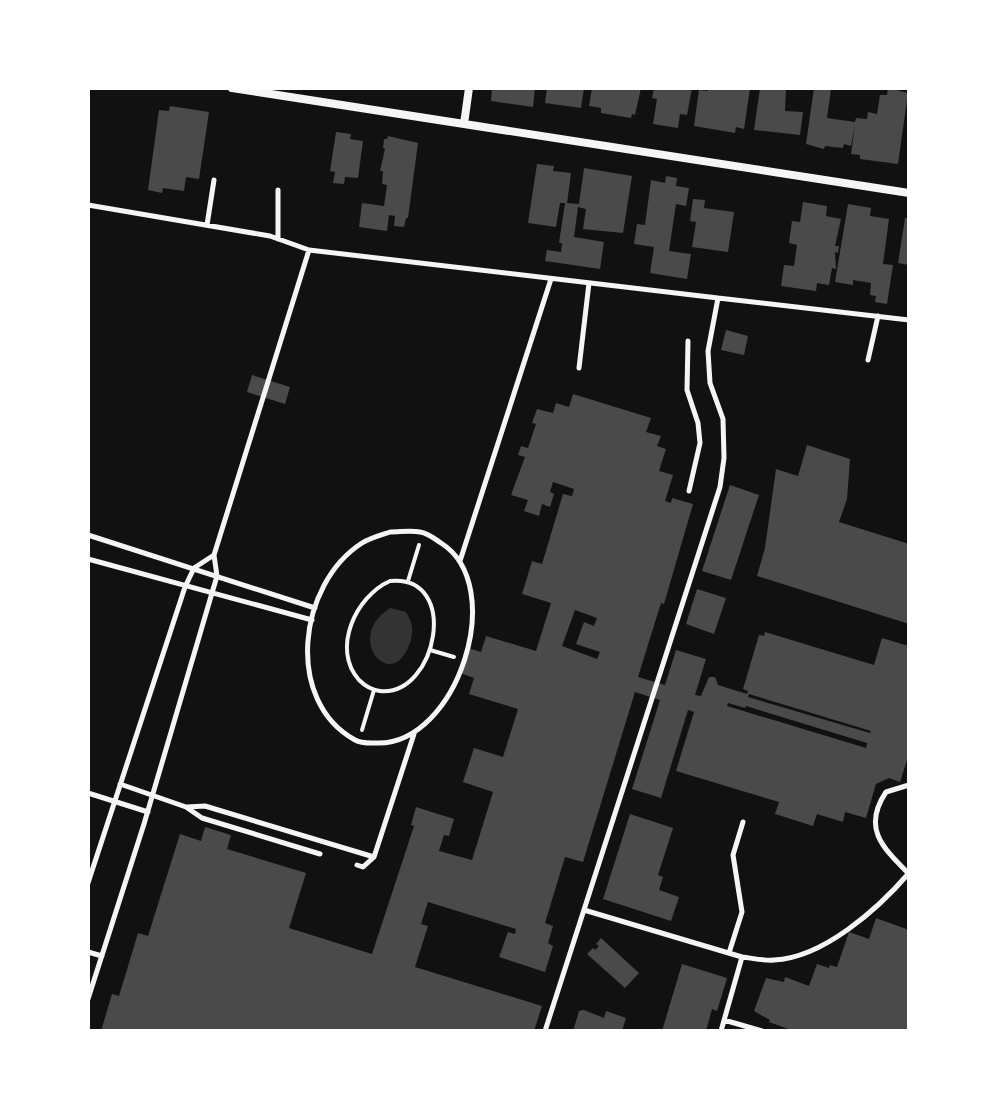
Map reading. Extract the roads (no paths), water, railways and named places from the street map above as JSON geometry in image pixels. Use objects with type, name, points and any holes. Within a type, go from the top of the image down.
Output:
[{"type":"street","points":[[232,88],[909,193]]},
{"type":"street","points":[[464,124],[469,88]]},
{"type":"lane","points":[[207,225],[214,180]]},
{"type":"lane","points":[[278,190],[278,239]]},
{"type":"lane","points":[[88,205],[278,239],[309,250],[909,320]]},
{"type":"lane","points":[[88,999],[148,812],[217,576],[214,555],[309,250]]},
{"type":"lane","points":[[459,562],[551,279]]},
{"type":"lane","points":[[579,368],[589,283]]},
{"type":"lane","points":[[545,1031],[720,487],[724,458],[723,419],[710,383],[708,351],[718,298]]},
{"type":"lane","points":[[868,360],[878,316]]},
{"type":"lane","points":[[688,341],[687,390],[698,423],[700,443],[689,491]]},
{"type":"lane","points":[[390,532],[423,532],[453,551],[459,562],[469,581],[473,603],[472,629],[465,660],[438,712],[414,733],[391,743],[358,743],[333,726],[310,687],[306,647],[323,588],[340,563],[362,543],[390,532]]},
{"type":"lane","points":[[88,535],[315,608]]},
{"type":"lane","points":[[88,883],[185,587],[194,568],[214,555]]},
{"type":"lane","points":[[88,559],[312,620]]},
{"type":"lane","points":[[357,865],[363,867],[374,857],[414,733]]},
{"type":"lane","points":[[120,784],[186,807],[202,818],[320,854]]},
{"type":"lane","points":[[584,910],[742,957],[774,960],[811,952],[876,909],[909,873],[883,848],[874,820],[877,805],[886,792],[909,785]]},
{"type":"lane","points":[[88,793],[148,812]]},
{"type":"lane","points":[[186,807],[205,806],[374,857]]},
{"type":"lane","points":[[729,953],[742,912],[733,855],[743,822]]},
{"type":"lane","points":[[88,952],[102,956]]},
{"type":"lane","points":[[721,1031],[742,957]]},
{"type":"lane","points":[[724,1020],[762,1031]]}]
